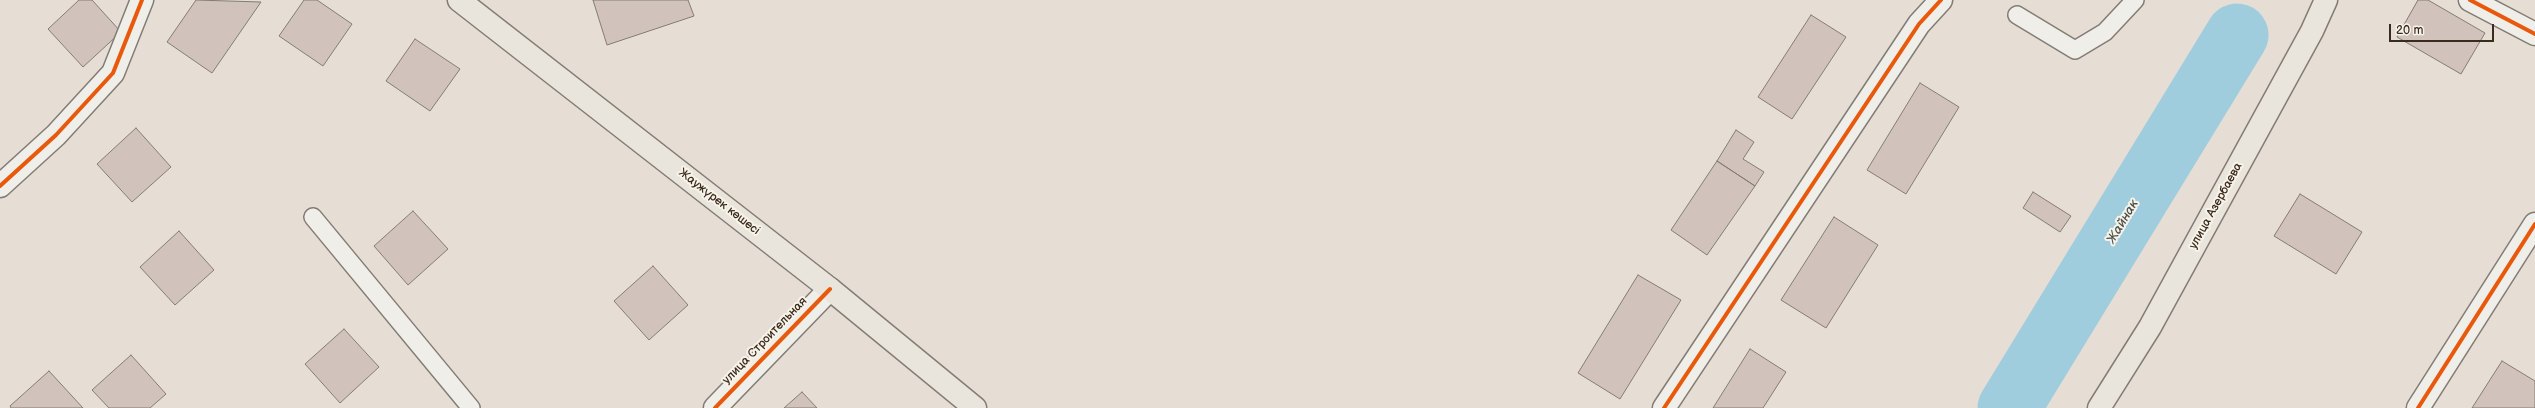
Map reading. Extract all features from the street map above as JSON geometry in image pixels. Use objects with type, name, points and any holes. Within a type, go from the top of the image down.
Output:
[{"type":"main road","name":"Жаужүрек көшесі","points":[[459,0],[830,289],[975,408]]},
{"type":"main road","name":"улица Азербаева","points":[[2099,408],[2154,320],[2312,31],[2326,0]]},
{"type":"street","points":[[0,186],[56,135],[113,73],[142,0]]},
{"type":"street","points":[[1664,408],[1919,24],[1941,0]]},
{"type":"street","points":[[2470,0],[2535,34]]},
{"type":"street","points":[[2418,408],[2535,224]]},
{"type":"street","name":"улица Строительная","points":[[715,408],[830,289]]},
{"type":"lane","points":[[2017,15],[2075,50],[2105,32],[2135,0]]},
{"type":"lane","points":[[313,218],[471,408]]},
{"type":"building","points":[[79,0],[92,0],[121,32],[83,67],[48,29]]},
{"type":"building","points":[[196,0],[261,2],[212,73],[167,42]]},
{"type":"building","points":[[304,0],[317,0],[352,24],[323,66],[279,36]]},
{"type":"building","points":[[593,0],[688,0],[694,16],[607,45]]},
{"type":"building","points":[[2418,0],[2428,0],[2485,33],[2461,74],[2397,37]]},
{"type":"building","points":[[1811,15],[1846,37],[1792,119],[1758,97]]},
{"type":"building","points":[[415,39],[460,69],[430,111],[386,81]]},
{"type":"building","points":[[1920,83],[1959,107],[1906,194],[1867,170]]},
{"type":"building","points":[[136,128],[171,167],[132,202],[97,164]]},
{"type":"building","points":[[1736,130],[1754,142],[1743,159],[1764,172],[1755,186],[1717,161]]},
{"type":"building","points":[[1717,161],[1755,186],[1707,255],[1671,230]]},
{"type":"building","points":[[2033,192],[2071,216],[2060,232],[2023,208]]},
{"type":"building","points":[[2300,194],[2362,232],[2336,274],[2274,236]]},
{"type":"building","points":[[413,211],[448,249],[408,285],[374,246]]},
{"type":"building","points":[[1834,217],[1878,245],[1826,328],[1781,300]]},
{"type":"building","points":[[179,231],[214,270],[175,305],[140,267]]},
{"type":"building","points":[[653,266],[688,305],[649,340],[614,301]]},
{"type":"building","points":[[1638,275],[1681,300],[1620,399],[1578,373]]},
{"type":"building","points":[[344,329],[379,367],[340,403],[305,364]]},
{"type":"building","points":[[1750,349],[1786,372],[1763,408],[1713,408]]},
{"type":"building","points":[[131,355],[166,394],[150,408],[109,408],[92,390]]},
{"type":"building","points":[[2502,361],[2535,381],[2535,408],[2472,408]]},
{"type":"building","points":[[49,371],[83,408],[11,408],[10,406]]},
{"type":"building","points":[[802,392],[817,408],[784,408]]},
{"type":"waterway","name":"Жайнак","points":[[2009,408],[2237,35]]},
{"type":"cycle path","points":[[0,186],[56,135],[113,73],[142,0]]},
{"type":"cycle path","points":[[1664,408],[1919,24],[1941,0]]},
{"type":"cycle path","points":[[2470,0],[2535,34]]},
{"type":"cycle path","points":[[2418,408],[2535,224]]},
{"type":"cycle path","points":[[715,408],[830,289]]}]
